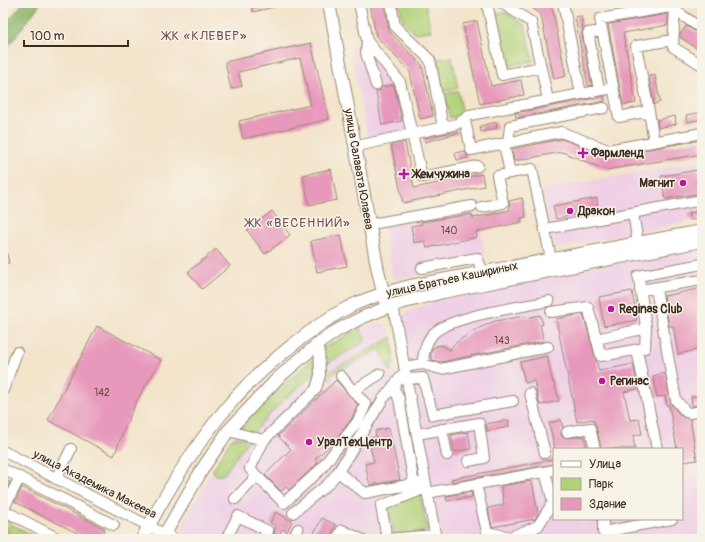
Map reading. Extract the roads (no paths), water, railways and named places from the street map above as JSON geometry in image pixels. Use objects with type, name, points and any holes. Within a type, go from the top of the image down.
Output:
[{"type":"main road","name":"улица Салавата Юлаева","points":[[329,3],[390,307]]},
{"type":"main road","name":"улица Салавата Юлаева","points":[[337,3],[377,223],[386,292]]},
{"type":"main road","name":"улица Братьев Кашириных","points":[[167,537],[203,468],[228,431],[278,378],[318,343],[338,330],[361,318],[390,307],[552,259],[702,231]]},
{"type":"main road","name":"улица Братьев Кашириных","points":[[142,539],[148,526],[183,467],[207,432],[230,403],[269,364],[314,328],[353,305],[386,292],[483,272],[498,275],[702,241]]},
{"type":"street","points":[[359,3],[367,41],[366,53],[376,85]]},
{"type":"street","points":[[392,3],[395,26],[430,60],[443,127]]},
{"type":"street","points":[[487,3],[502,75],[541,67]]},
{"type":"street","points":[[502,3],[531,22],[548,100]]},
{"type":"street","points":[[563,3],[582,94]]},
{"type":"street","points":[[649,111],[619,117],[600,19],[675,7],[702,28]]},
{"type":"street","points":[[675,7],[673,47],[702,65]]},
{"type":"street","points":[[599,90],[588,33],[602,30]]},
{"type":"street","points":[[654,142],[636,46],[673,40]]},
{"type":"street","points":[[367,41],[400,82],[422,177],[478,166]]},
{"type":"street","points":[[362,145],[457,124],[465,120],[470,115],[613,88]]},
{"type":"street","points":[[510,174],[506,144],[510,126],[604,108]]},
{"type":"street","points":[[465,120],[471,150],[561,132],[608,150],[702,133]]},
{"type":"street","points":[[377,223],[503,203],[497,176],[532,169],[552,259]]},
{"type":"street","points":[[545,229],[702,200]]},
{"type":"street","points":[[633,213],[638,243]]},
{"type":"street","points":[[422,268],[477,258],[483,272]]},
{"type":"street","points":[[551,312],[588,307],[601,356],[645,348],[646,327],[639,278],[702,264]]},
{"type":"street","points":[[640,290],[656,289],[702,280]]},
{"type":"street","points":[[656,289],[676,400],[686,412],[691,413],[702,410]]},
{"type":"street","points":[[422,364],[425,347],[431,335],[442,326],[473,316],[549,301]]},
{"type":"street","name":"улица Салавата Юлаева","points":[[390,307],[398,332],[435,537]]},
{"type":"street","points":[[596,339],[638,330]]},
{"type":"street","points":[[318,343],[320,375],[316,389],[264,440],[250,469],[284,503],[321,469],[358,421],[366,404],[341,376]]},
{"type":"street","points":[[293,513],[328,484],[338,472],[383,399],[405,372],[422,364],[441,368],[548,347]]},
{"type":"street","points":[[637,350],[657,448]]},
{"type":"street","points":[[3,390],[17,352]]},
{"type":"street","points":[[405,372],[423,378],[433,415],[513,401]]},
{"type":"street","points":[[353,390],[380,374]]},
{"type":"street","points":[[393,386],[399,399],[414,484]]},
{"type":"street","points":[[530,393],[545,454]]},
{"type":"street","points":[[416,434],[479,423],[484,458],[468,461]]},
{"type":"street","points":[[567,432],[590,428],[595,448]]},
{"type":"street","points":[[442,429],[447,455]]},
{"type":"street","points":[[228,431],[264,440]]},
{"type":"street","points":[[56,478],[71,449]]},
{"type":"street","name":"улица Академика Макеева","points":[[3,451],[167,537]]},
{"type":"street","points":[[3,469],[114,525]]},
{"type":"street","points":[[435,537],[387,539],[381,506],[426,488],[476,484],[549,471],[553,502],[538,526],[510,537],[487,532],[476,484]]},
{"type":"street","points":[[338,472],[365,493],[414,484],[426,488]]},
{"type":"street","points":[[235,499],[257,476]]},
{"type":"street","points":[[20,477],[3,510],[59,539]]},
{"type":"street","points":[[67,501],[74,487]]},
{"type":"street","points":[[226,539],[238,516],[268,531],[264,539]]},
{"type":"street","points":[[603,520],[603,532],[667,520]]},
{"type":"street","points":[[293,539],[298,529]]},
{"type":"street","points":[[338,539],[342,530],[361,539]]},
{"type":"place","name":"Фармленд","points":[[583,153]]},
{"type":"place","name":"Жемчужина","points":[[404,174]]},
{"type":"place","name":"Магнит","points":[[683,183]]},
{"type":"place","name":"Дракон","points":[[570,211]]},
{"type":"place","name":"Reginas Club","points":[[611,309]]},
{"type":"place","name":"Регинас","points":[[602,381]]},
{"type":"place","name":"УралТехЦентр","points":[[309,442]]},
{"type":"district","name":"ЖК «КЛЕВЕР»","points":[[205,35]]},
{"type":"district","name":"ЖК «ВЕСЕННИЙ»","points":[[298,222]]}]
